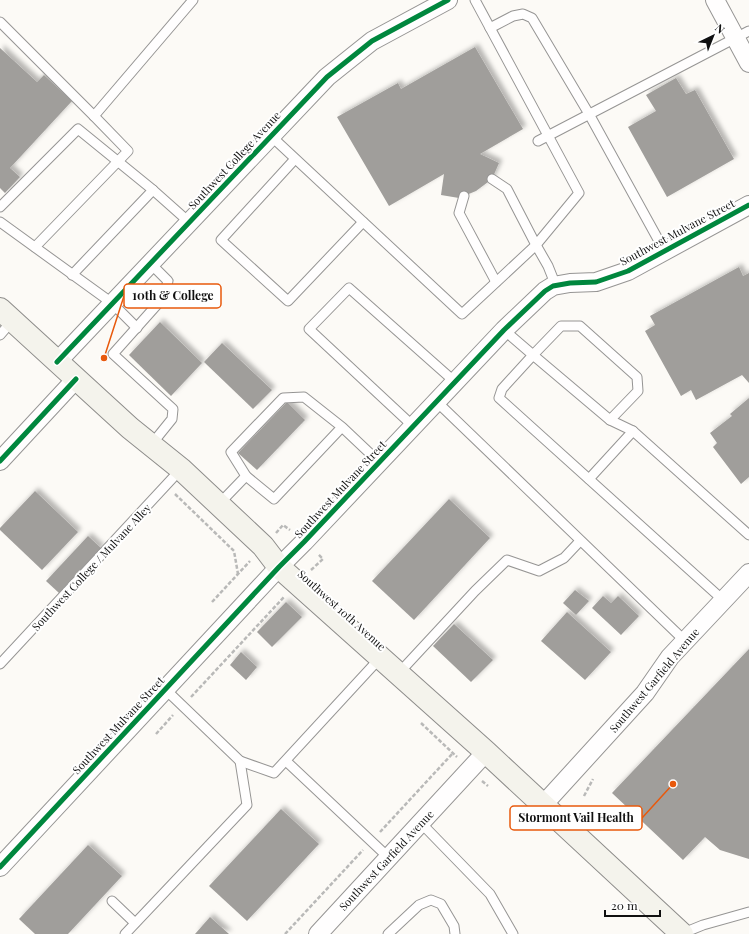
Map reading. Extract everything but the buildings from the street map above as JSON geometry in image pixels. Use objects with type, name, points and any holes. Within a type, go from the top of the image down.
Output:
[{"type":"main road","name":"Southwest 10th Avenue","points":[[4,322],[57,362],[130,428],[181,469],[263,546],[279,567],[486,752],[682,934]]},
{"type":"street","name":"Southwest College Avenue","points":[[57,362],[326,77],[372,41],[448,0]]},
{"type":"street","points":[[715,0],[742,35],[749,63]]},
{"type":"street","name":"Southwest Mulvane Street","points":[[0,866],[436,401],[504,330],[545,290],[570,283],[596,282],[628,271],[749,205]]},
{"type":"street","points":[[0,461],[76,379]]},
{"type":"street","name":"Southwest Garfield Avenue","points":[[543,805],[645,693],[670,657],[749,573]]},
{"type":"street","name":"Southwest Garfield Avenue","points":[[318,934],[486,752]]},
{"type":"lane","points":[[94,116],[193,0]]},
{"type":"lane","points":[[271,136],[462,314],[536,245],[579,193],[475,0]]},
{"type":"lane","points":[[490,28],[513,16],[524,14],[532,18],[589,114],[664,252]]},
{"type":"lane","points":[[0,22],[128,152],[35,247]]},
{"type":"lane","points":[[538,141],[742,35]]},
{"type":"lane","points":[[0,207],[78,129],[189,222]]},
{"type":"lane","points":[[296,158],[221,240],[288,301],[363,222]]},
{"type":"lane","points":[[492,179],[507,189],[548,266],[556,286]]},
{"type":"lane","points":[[72,274],[152,190]]},
{"type":"lane","points":[[464,196],[459,213],[496,282]]},
{"type":"lane","points":[[0,222],[112,303],[137,328]]},
{"type":"lane","points":[[150,264],[168,281],[163,298],[113,354],[173,409],[172,418],[151,445]]},
{"type":"lane","points":[[413,426],[310,329],[349,288],[455,382]]},
{"type":"lane","points":[[610,420],[638,391],[637,377],[580,326],[561,326],[502,389],[498,398],[724,600]]},
{"type":"lane","points":[[504,330],[610,420],[633,431],[749,535]]},
{"type":"lane","points":[[342,427],[274,499],[246,476],[231,452],[283,398],[304,397],[342,427],[379,462]]},
{"type":"lane","points":[[436,401],[685,641]]},
{"type":"lane","points":[[589,479],[633,431]]},
{"type":"lane","name":"Southwest College / Mulvane Alley","points":[[0,664],[181,469]]},
{"type":"lane","points":[[219,504],[246,476]]},
{"type":"lane","points":[[398,674],[506,560],[539,571],[564,558],[580,541]]},
{"type":"lane","points":[[165,689],[240,761],[274,774],[380,658]]},
{"type":"lane","points":[[125,934],[247,805],[240,761]]},
{"type":"lane","points":[[286,761],[388,857]]},
{"type":"lane","points":[[420,822],[490,894],[513,934]]},
{"type":"lane","points":[[388,934],[419,905],[431,900],[441,904],[454,926],[455,934]]},
{"type":"lane","points":[[112,901],[135,923]]},
{"type":"lane","points":[[682,934],[703,925],[749,912]]},
{"type":"path","points":[[212,602],[244,567]]},
{"type":"path","points":[[156,734],[284,596],[290,602]]},
{"type":"path","points":[[418,721],[488,786]]},
{"type":"cycle path","points":[[57,362],[327,77],[372,41],[448,0]]},
{"type":"cycle path","points":[[0,867],[279,567],[504,330],[545,291],[553,286],[570,283],[596,282],[628,271],[749,205]]},
{"type":"cycle path","points":[[0,461],[76,379]]},
{"type":"place","name":"10th & College","points":[[104,358]]},
{"type":"place","name":"Stormont Vail Health","points":[[673,784]]}]
